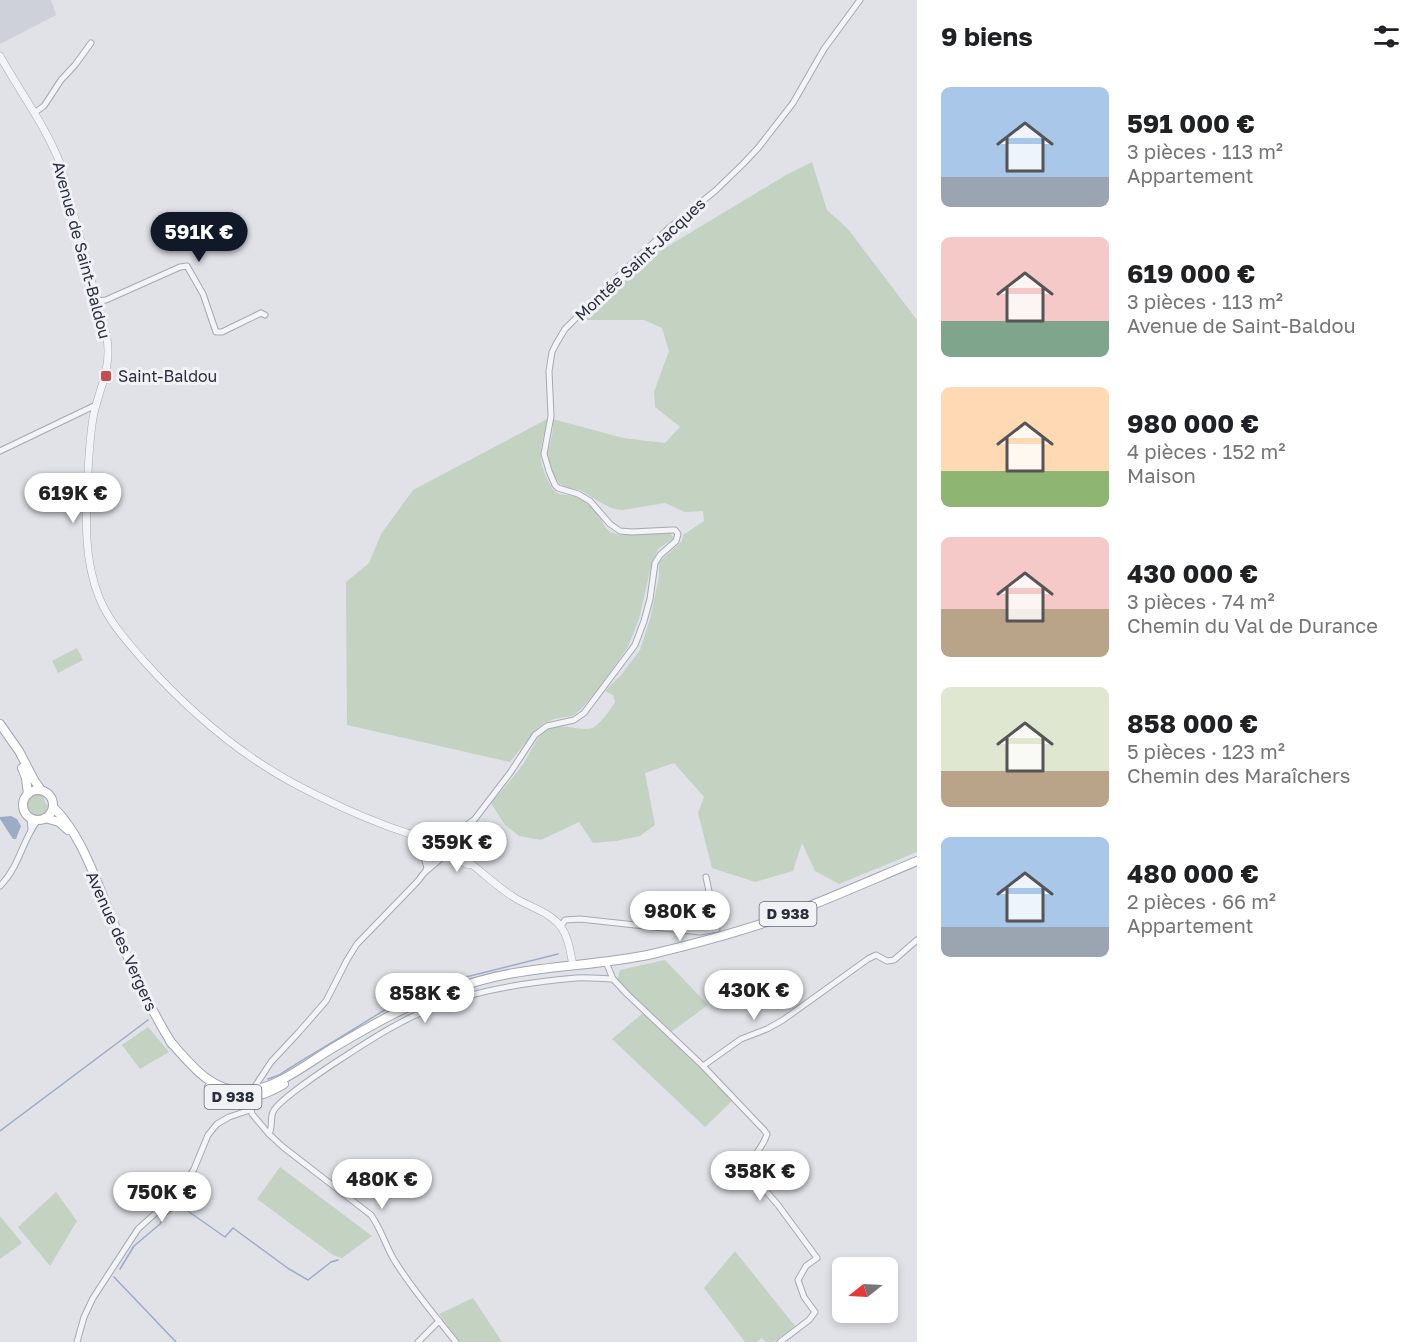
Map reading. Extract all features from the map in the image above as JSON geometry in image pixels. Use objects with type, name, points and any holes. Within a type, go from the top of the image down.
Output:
[{"type":"main road","name":"D 938","points":[[0,725],[19,751],[33,780],[41,790],[50,795],[53,807]]},
{"type":"main road","points":[[0,730],[23,770],[28,794]]},
{"type":"main road","points":[[41,790],[34,790],[28,794],[23,808],[38,818],[50,813],[53,807]]},
{"type":"main road","name":"Avenue des Vergers","points":[[53,807],[66,821],[88,862],[148,1003],[170,1041]]},
{"type":"main road","name":"Avenue des Vergers","points":[[38,818],[59,822],[76,839]]},
{"type":"main road","name":"D 938","points":[[170,1041],[184,1062],[205,1084],[221,1094],[239,1098],[273,1084],[406,1008],[463,986],[505,975],[606,962],[654,953],[738,932],[917,861]]},
{"type":"main road","name":"D 938","points":[[170,1041],[209,1081],[222,1088],[250,1094],[267,1094],[289,1082],[358,1034]]},
{"type":"street","name":"Montée Saint-Jacques","points":[[474,820],[510,773],[535,735],[547,726],[574,720],[584,713],[631,652],[644,621],[655,563],[678,537],[677,532],[672,530],[620,531],[610,524],[590,501],[555,485],[545,460],[544,449],[551,416],[549,371],[555,344],[571,322],[608,286],[758,148],[788,111],[824,49],[861,0]]},
{"type":"street","points":[[34,113],[44,105],[91,43]]},
{"type":"street","name":"Avenue de Saint-Baldou","points":[[0,56],[52,144],[63,172],[107,339],[109,356],[106,376],[96,405],[92,429],[86,534],[94,582],[105,610],[116,628],[173,692],[246,754],[313,794],[361,816],[407,834],[427,839],[480,871]]},
{"type":"street","points":[[98,301],[106,300],[187,266],[203,294],[216,332],[222,332],[261,313],[265,315]]},
{"type":"street","points":[[0,451],[96,405]]},
{"type":"street","points":[[0,886],[11,874],[38,818]]},
{"type":"street","points":[[456,1342],[393,1257],[378,1224],[371,1215],[269,1134],[254,1118],[250,1110],[250,1094],[271,1062],[326,1001],[357,944],[417,882],[439,847],[474,820]]},
{"type":"street","points":[[425,871],[448,852],[465,834],[474,820]]},
{"type":"street","points":[[427,839],[456,832]]},
{"type":"street","name":"Avenue de Saint-Baldou","points":[[407,834],[439,847]]},
{"type":"street","points":[[465,834],[464,846],[469,861]]},
{"type":"street","points":[[415,839],[422,849],[425,871]]},
{"type":"street","name":"Avenue de Saint-Baldou","points":[[448,852],[469,861],[511,896],[548,915],[561,926]]},
{"type":"street","points":[[573,965],[561,926],[565,920],[580,919],[700,932],[717,929],[706,877]]},
{"type":"street","points":[[704,1066],[741,1039],[783,1020],[868,959],[876,955],[887,961],[894,960],[917,940]]},
{"type":"street","points":[[606,962],[613,979],[704,1066],[767,1134],[764,1143],[747,1168],[817,1258],[806,1266],[798,1280],[804,1297],[815,1312],[809,1320],[780,1342]]},
{"type":"street","points":[[269,1134],[272,1128],[273,1111],[302,1086],[376,1036],[436,1006],[504,988],[578,978],[613,979]]},
{"type":"street","points":[[76,1342],[93,1298],[138,1229],[185,1183],[208,1135],[222,1120],[250,1110]]},
{"type":"street","points":[[418,1342],[439,1321]]},
{"type":"shaded area","points":[[0,0],[51,0],[56,15],[0,44]]},
{"type":"green space","points":[[812,162],[827,210],[848,229],[917,320],[917,852],[839,884],[815,871],[802,843],[793,871],[755,882],[712,868],[698,813],[704,797],[674,763],[645,773],[655,825],[640,836],[593,843],[579,822],[541,840],[519,836],[505,825],[491,803],[521,767],[543,732],[554,727],[590,729],[606,715],[615,702],[613,695],[605,691],[640,650],[650,619],[659,577],[659,562],[682,541],[683,535],[704,521],[703,511],[685,512],[665,503],[623,510],[614,509],[580,490],[565,488],[554,476],[547,456],[553,419],[623,438],[665,443],[680,427],[655,407],[654,392],[669,351],[662,328],[644,320],[581,320],[640,263],[786,175]]},
{"type":"green space","points":[[549,418],[542,442],[541,456],[544,471],[555,492],[576,497],[591,506],[606,528],[614,533],[621,535],[670,533],[674,538],[658,549],[652,562],[639,619],[628,647],[597,691],[581,709],[573,716],[544,723],[510,762],[347,725],[346,582],[369,563],[381,534],[413,490]]},
{"type":"green space","points":[[77,648],[83,660],[58,673],[52,661]]},
{"type":"green space","points":[[42,795],[48,805],[45,813],[39,815],[31,812],[27,803],[32,796]]},
{"type":"green space","points":[[665,960],[708,1005],[671,1032],[617,980],[620,970]]},
{"type":"green space","points":[[643,1013],[733,1100],[705,1127],[612,1039]]},
{"type":"green space","points":[[148,1027],[169,1052],[140,1069],[122,1045]]},
{"type":"green space","points":[[280,1167],[372,1236],[342,1258],[333,1255],[257,1199]]},
{"type":"green space","points":[[56,1192],[77,1221],[50,1266],[18,1227]]},
{"type":"green space","points":[[0,1216],[22,1243],[0,1259]]},
{"type":"green space","points":[[735,1251],[795,1326],[774,1342],[766,1342],[762,1338],[757,1342],[745,1342],[704,1288]]},
{"type":"green space","points":[[473,1298],[502,1342],[460,1342],[439,1314]]},
{"type":"water","points":[[11,816],[17,819],[21,826],[16,839],[13,839],[0,819],[0,817]]},
{"type":"waterway","points":[[268,1079],[279,1075],[409,996],[454,979],[558,954]]},
{"type":"waterway","points":[[0,1131],[148,1020]]},
{"type":"waterway","points":[[120,1269],[134,1246],[160,1224],[165,1216],[175,1208],[182,1207],[225,1237],[233,1228],[308,1280],[331,1262],[338,1260]]},
{"type":"waterway","points":[[114,1277],[176,1342]]},
{"type":"place","name":"Saint-Baldou","points":[[106,376]]}]
